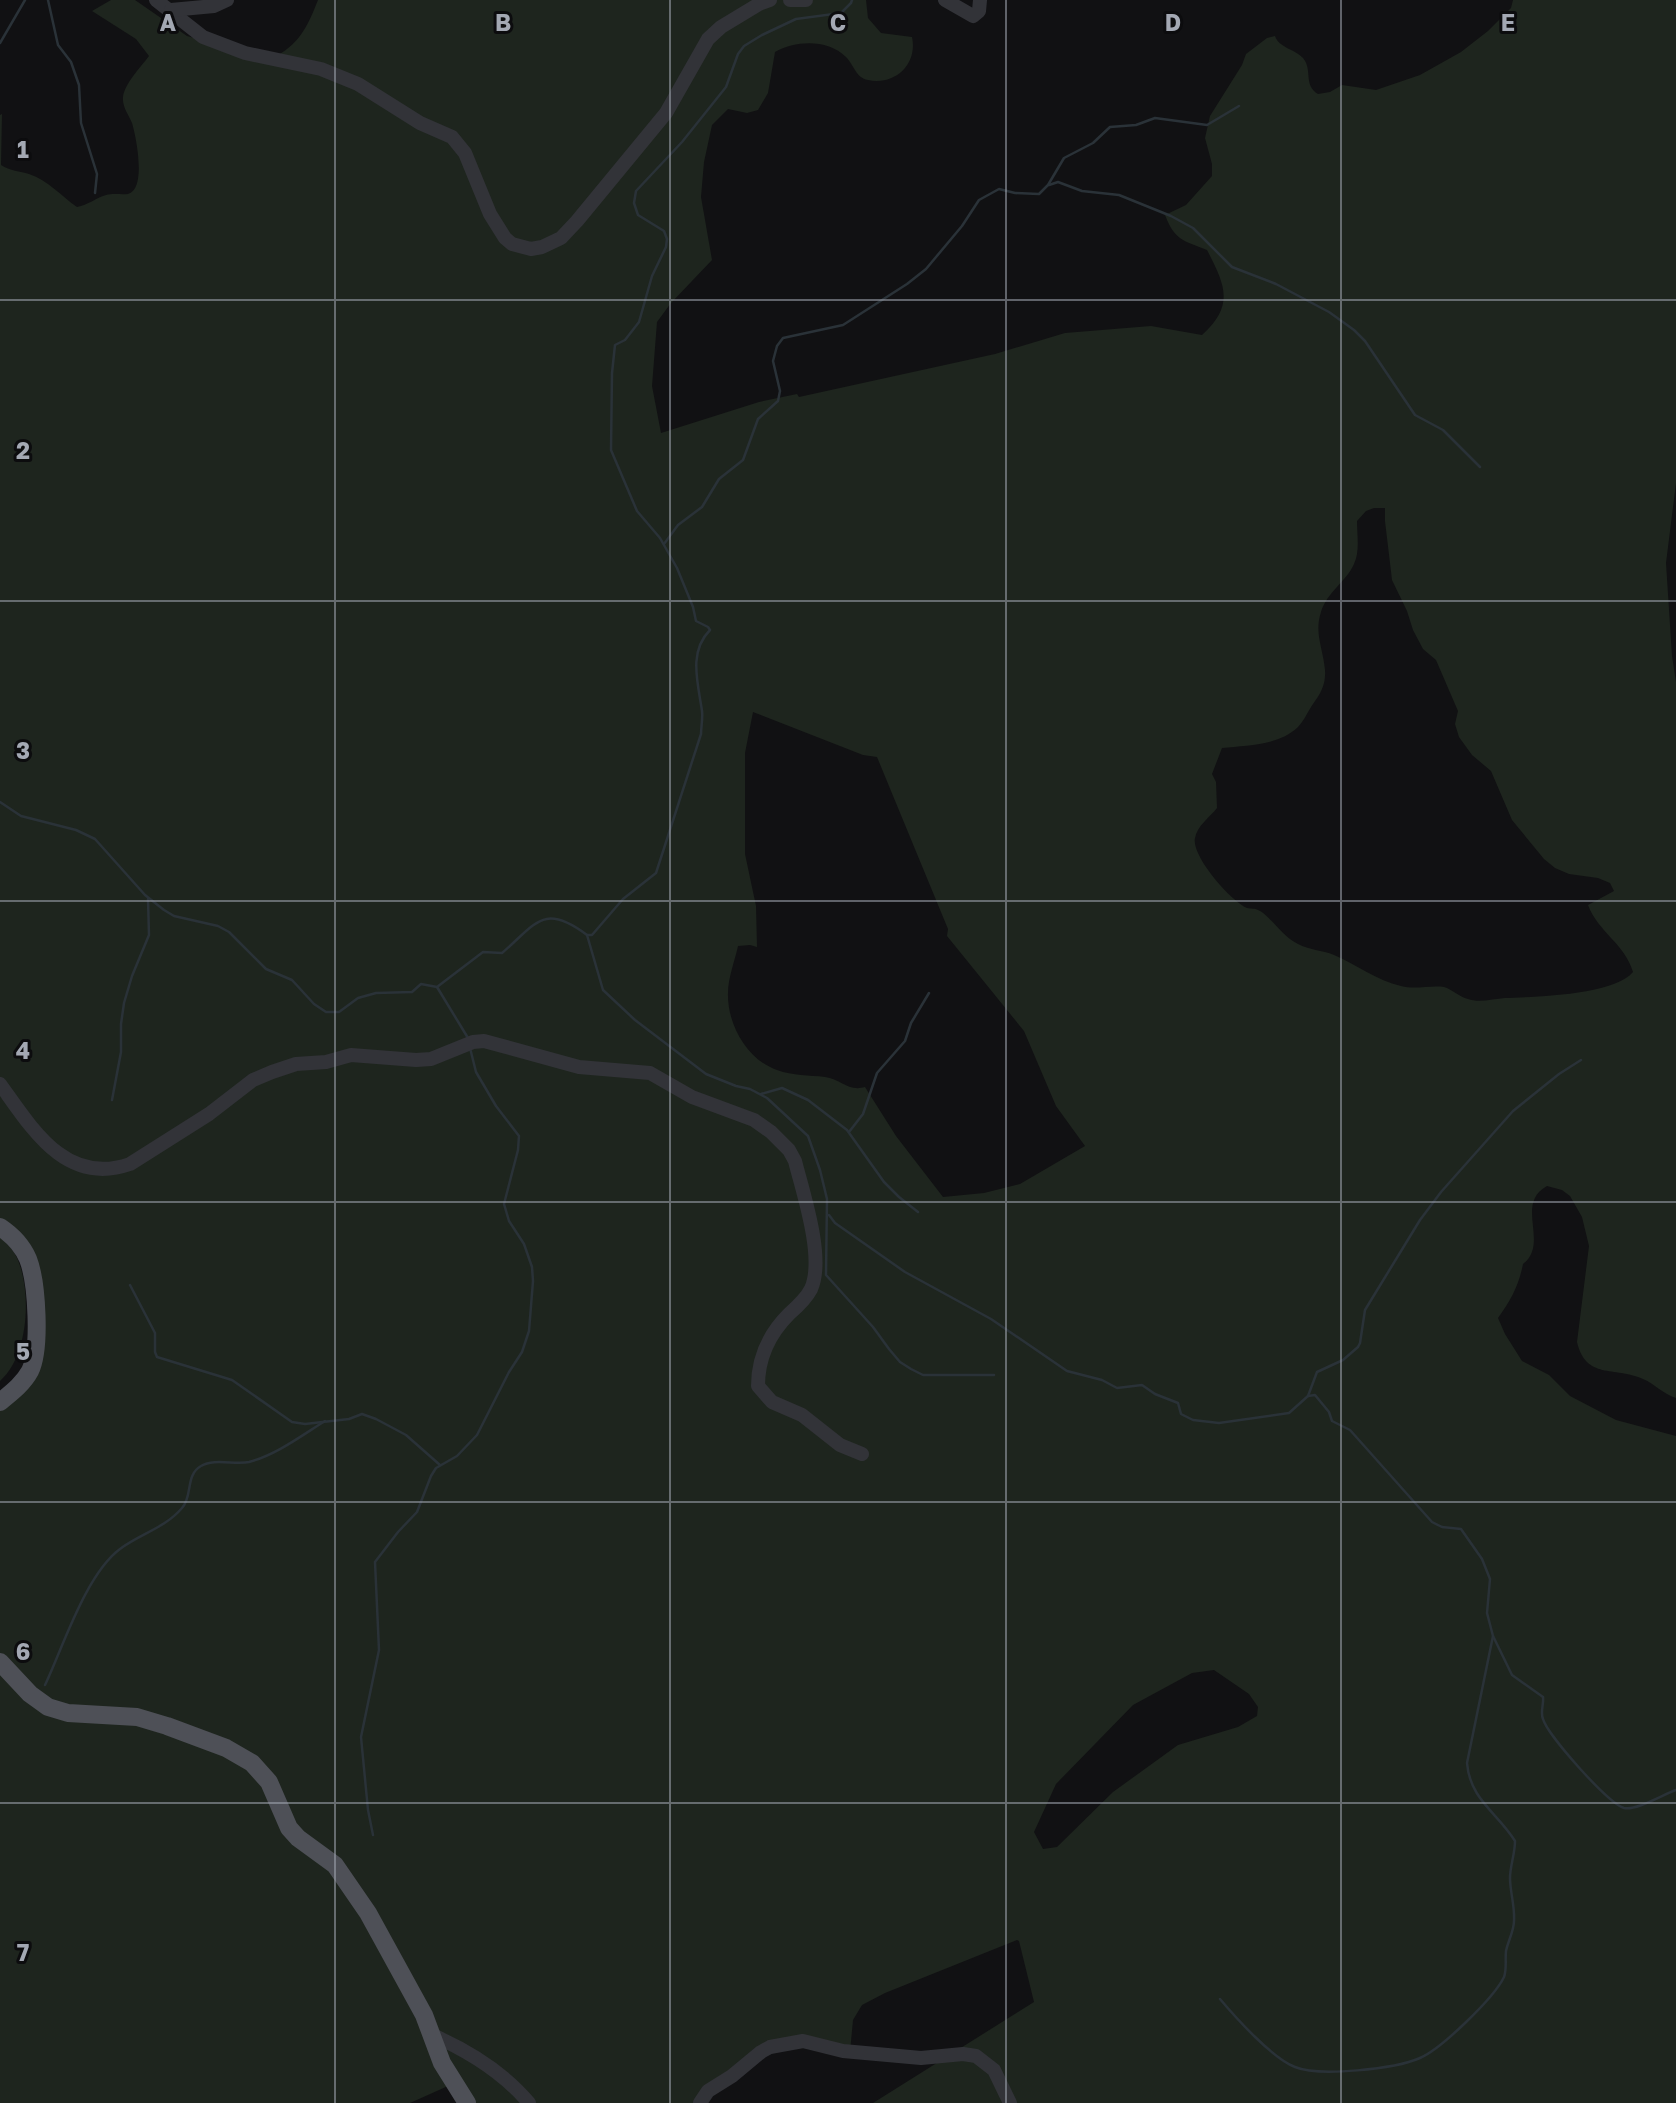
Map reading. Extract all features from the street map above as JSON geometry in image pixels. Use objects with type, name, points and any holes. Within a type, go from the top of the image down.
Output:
[{"type":"main road","points":[[0,1227],[20,1244],[29,1261],[36,1306],[34,1354],[30,1370],[21,1384],[0,1402]]},
{"type":"main road","points":[[0,1662],[30,1694],[48,1707],[68,1713],[120,1715],[157,1723],[226,1748],[252,1763],[269,1782],[289,1828],[335,1866],[348,1882],[414,1995],[442,2063],[467,2103]]},
{"type":"street","points":[[156,0],[203,37],[245,53],[321,69],[358,84],[420,123],[452,137],[465,153],[490,214],[505,238],[512,244],[531,248],[551,244],[561,238],[577,221],[666,113],[708,39],[721,27],[770,0]]},
{"type":"street","points":[[171,10],[214,6],[227,0]]},
{"type":"street","points":[[790,0],[806,0]]},
{"type":"street","points":[[945,0],[973,16],[979,11],[980,0]]},
{"type":"street","points":[[0,1084],[45,1141],[78,1166],[90,1169],[118,1168],[130,1164],[209,1114],[253,1080],[296,1064],[326,1062],[364,1054],[416,1060],[431,1059],[473,1042],[484,1041],[579,1067],[650,1073],[662,1078],[692,1097],[754,1120],[789,1150],[795,1161],[812,1234],[815,1275],[810,1290],[773,1332],[760,1365],[758,1386],[772,1402],[802,1415],[840,1446],[862,1454]]},
{"type":"street","points":[[430,2034],[455,2045],[486,2065],[508,2081],[529,2103]]},
{"type":"street","points":[[700,2103],[708,2091],[732,2076],[761,2052],[770,2047],[803,2041],[843,2051],[920,2058],[963,2054],[976,2056],[994,2070],[1010,2103]]},
{"type":"shaded area","points":[[111,0],[135,0],[187,36],[271,59],[289,48],[301,35],[318,0],[866,0],[868,18],[881,33],[912,37],[911,56],[902,71],[887,80],[868,80],[858,74],[839,51],[821,44],[792,45],[775,52],[768,93],[758,110],[747,113],[728,109],[712,125],[704,162],[701,197],[712,260],[671,303],[657,322],[652,386],[661,433],[759,402],[797,394],[799,397],[995,354],[1065,333],[1151,326],[1202,335],[1219,314],[1223,304],[1222,284],[1207,250],[1176,235],[1165,215],[1186,205],[1212,176],[1212,164],[1205,138],[1210,116],[1246,54],[1267,38],[1275,36],[1280,43],[1303,58],[1309,82],[1318,94],[1330,92],[1342,85],[1376,90],[1420,75],[1461,52],[1511,8],[1513,0],[1676,0],[1676,483],[1666,563],[1676,682],[1676,1398],[1643,1379],[1594,1367],[1581,1354],[1577,1342],[1589,1246],[1582,1217],[1570,1196],[1562,1190],[1547,1186],[1533,1203],[1534,1245],[1523,1264],[1514,1292],[1498,1318],[1522,1361],[1549,1375],[1570,1396],[1616,1420],[1676,1436],[1676,2103],[873,2103],[1034,2002],[1017,1940],[885,1993],[862,2005],[853,2020],[850,2052],[789,2047],[759,2059],[698,2103],[468,2103],[357,1894],[298,1836],[275,1788],[221,1742],[77,1712],[46,1701],[0,1656],[0,1401],[28,1369],[36,1287],[0,1222],[0,115],[2,114],[1,165],[4,167],[42,180],[77,207],[106,195],[128,194],[134,190],[139,173],[138,150],[123,97],[130,81],[149,56],[136,39],[92,11]],"holes":[[[1385,508],[1392,580],[1413,630],[1423,649],[1436,660],[1458,711],[1455,724],[1459,737],[1472,755],[1491,771],[1512,820],[1544,859],[1569,874],[1598,878],[1610,883],[1614,891],[1588,905],[1598,923],[1629,962],[1633,972],[1623,980],[1609,986],[1573,993],[1481,1001],[1465,998],[1444,987],[1412,988],[1392,984],[1334,955],[1292,941],[1263,913],[1247,908],[1232,897],[1199,856],[1195,838],[1201,826],[1217,808],[1216,782],[1212,774],[1222,748],[1262,744],[1290,733],[1300,725],[1321,692],[1325,675],[1319,634],[1321,612],[1356,559],[1357,521],[1366,511]],[[753,712],[863,755],[877,757],[948,929],[947,936],[1024,1031],[1056,1106],[1085,1146],[1020,1184],[984,1193],[943,1197],[896,1136],[865,1087],[854,1088],[831,1078],[783,1072],[766,1065],[748,1049],[731,1017],[728,993],[738,946],[757,947],[756,906],[745,854],[745,753]],[[1214,1670],[1249,1694],[1258,1707],[1257,1716],[1238,1727],[1178,1745],[1113,1792],[1057,1847],[1043,1849],[1034,1832],[1056,1784],[1133,1705],[1192,1673]]]},
{"type":"shaded area","points":[[0,1236],[17,1258],[22,1272],[26,1305],[22,1340],[17,1356],[0,1381]]},
{"type":"shaded area","points":[[0,1667],[22,1692],[123,1720],[240,1760],[342,1886],[406,1993],[448,2086],[410,2103],[0,2103]]},
{"type":"waterway","points":[[0,43],[25,0]]},
{"type":"waterway","points":[[48,0],[58,45],[71,62],[79,85],[81,123],[97,174],[95,193]]},
{"type":"waterway","points":[[587,935],[592,935],[623,899],[656,873],[701,734],[702,714],[696,668],[699,648],[710,630],[696,621],[677,568],[660,538],[637,511],[611,450],[615,345],[625,340],[639,322],[652,276],[667,239],[664,231],[638,215],[634,203],[636,191],[682,142],[726,87],[738,54],[744,46],[796,19],[841,13],[852,0]]},
{"type":"waterway","points":[[664,544],[678,525],[702,507],[719,479],[743,460],[758,419],[778,401],[780,391],[773,361],[777,346],[783,338],[843,325],[907,284],[926,269],[962,226],[979,200],[999,189],[1039,194],[1048,185],[1064,158],[1093,143],[1110,127],[1136,125],[1155,118],[1207,125],[1239,106]]},
{"type":"waterway","points":[[1049,185],[1058,182],[1082,191],[1119,195],[1171,216],[1193,228],[1232,267],[1276,284],[1329,312],[1365,341],[1415,415],[1443,430],[1480,467]]},
{"type":"waterway","points":[[0,802],[21,816],[76,830],[95,839],[145,895],[164,910],[174,916],[218,926],[229,932],[266,969],[292,980],[314,1004],[326,1012],[339,1012],[358,998],[376,993],[412,992],[421,984],[437,987],[483,952],[502,953],[541,921],[560,920],[572,925],[587,935],[603,990],[635,1020],[706,1074],[750,1089],[767,1098],[808,1136],[827,1199],[826,1275],[873,1327],[900,1362],[923,1375],[994,1375]]},
{"type":"waterway","points":[[112,1100],[121,1052],[124,1003],[149,935],[148,899]]},
{"type":"waterway","points":[[437,987],[468,1038]]},
{"type":"waterway","points":[[849,1132],[863,1114],[877,1073],[905,1041],[911,1023],[929,993]]},
{"type":"waterway","points":[[373,1835],[361,1737],[379,1650],[375,1562],[417,1512],[436,1468],[457,1456],[477,1435],[522,1352],[529,1331],[532,1267],[524,1244],[509,1221],[504,1204],[519,1136],[496,1106],[476,1072],[470,1048]]},
{"type":"waterway","points":[[829,1215],[835,1223],[905,1272],[991,1319],[1067,1371],[1102,1380],[1117,1388],[1142,1385],[1155,1394],[1178,1403],[1181,1414],[1193,1420],[1219,1423],[1289,1413],[1308,1396],[1317,1372],[1343,1360],[1358,1347],[1365,1310],[1420,1220],[1441,1192],[1513,1111],[1581,1060]]},
{"type":"waterway","points":[[761,1094],[782,1088],[808,1100],[847,1130],[884,1182],[918,1212]]},
{"type":"waterway","points":[[130,1285],[155,1333],[157,1357],[232,1380],[292,1422],[305,1424],[349,1419],[362,1414],[376,1419],[406,1435],[440,1465]]},
{"type":"waterway","points":[[1308,1396],[1315,1395],[1329,1412],[1332,1421],[1350,1430],[1432,1522],[1442,1527],[1461,1529],[1482,1559],[1490,1579],[1487,1613],[1493,1636],[1512,1675],[1543,1697],[1542,1716],[1547,1728],[1579,1768],[1605,1794],[1624,1808],[1643,1805],[1676,1790]]},
{"type":"waterway","points":[[45,1685],[76,1612],[96,1575],[120,1549],[168,1521],[182,1508],[196,1470],[212,1462],[243,1463],[259,1459],[325,1421]]},
{"type":"waterway","points":[[1220,1999],[1255,2037],[1286,2062],[1306,2070],[1339,2071],[1393,2065],[1420,2058],[1453,2034],[1498,1986],[1505,1974],[1506,1951],[1514,1925],[1510,1878],[1515,1841],[1479,1797],[1469,1776],[1467,1763],[1493,1636]]}]
